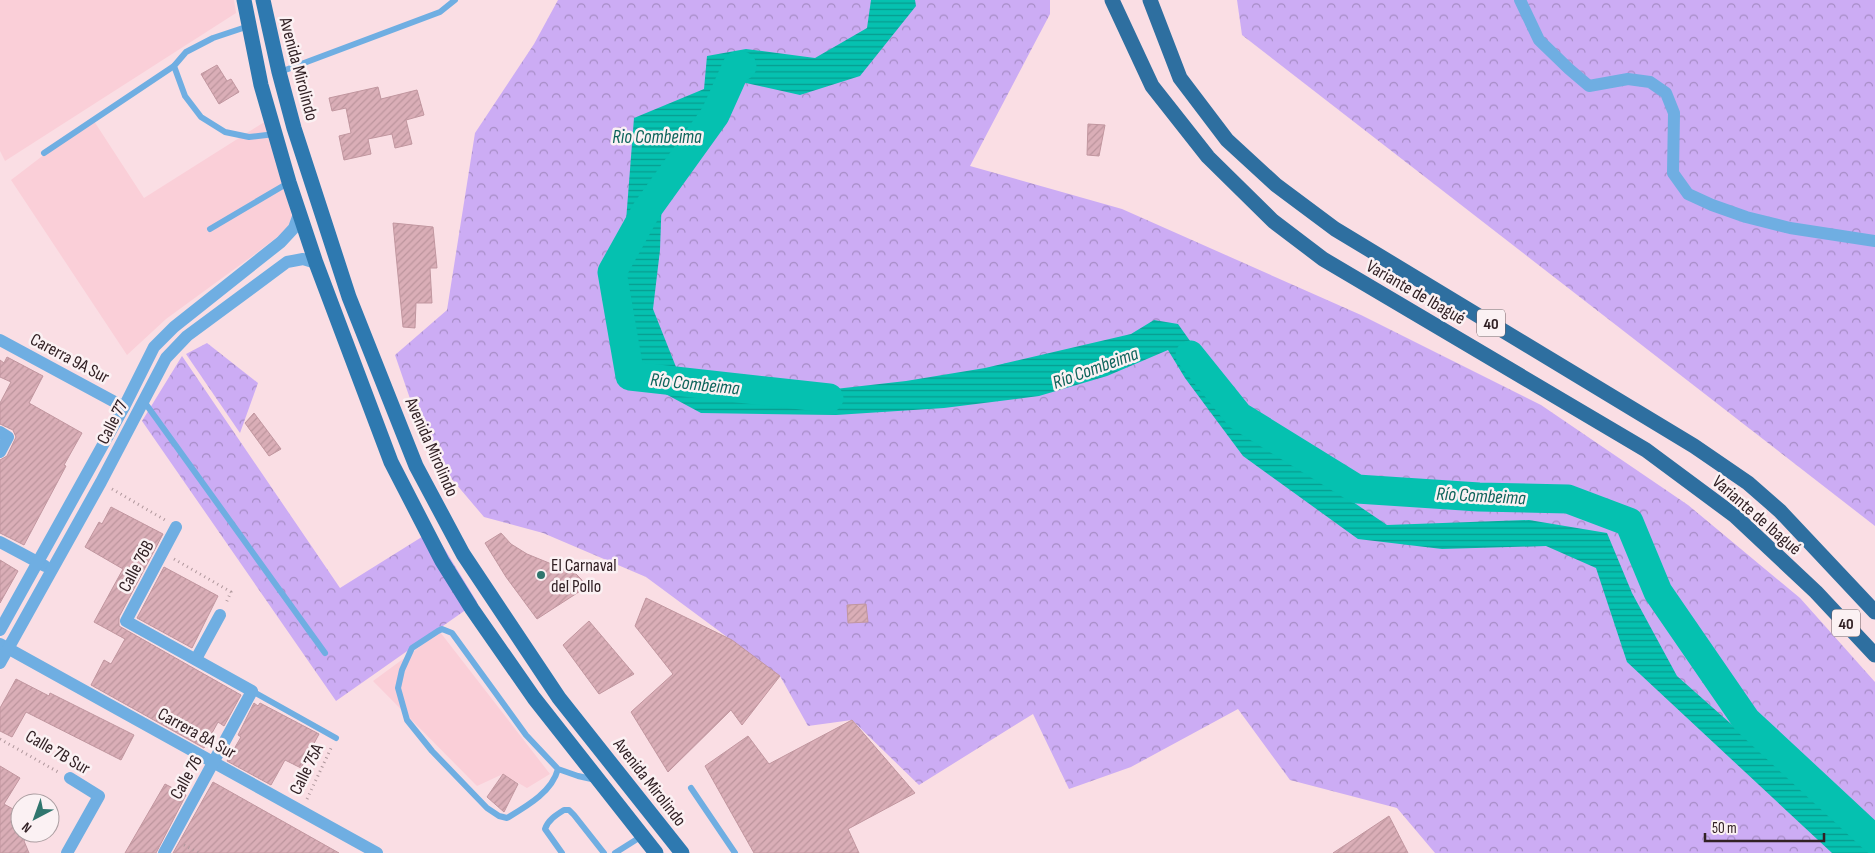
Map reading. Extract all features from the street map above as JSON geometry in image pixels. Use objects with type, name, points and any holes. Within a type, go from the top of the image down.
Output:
[{"type":"highway","name":"Variante de Ibagué","points":[[1112,0],[1152,86],[1208,157],[1273,222],[1323,259],[1646,450],[1735,516],[1816,592],[1875,655]]},
{"type":"highway","name":"Variante de Ibagué","points":[[1150,0],[1180,78],[1227,140],[1276,185],[1335,229],[1694,446],[1748,484],[1780,512],[1875,612]]},
{"type":"main road","points":[[244,0],[261,85],[299,214],[391,462],[442,561],[472,608],[534,698],[656,853]]},
{"type":"main road","name":"Avenida Mirolindo","points":[[263,0],[278,72],[294,128],[349,297],[416,466],[463,554],[559,698],[682,853]]},
{"type":"street","points":[[1520,0],[1539,40],[1590,86],[1628,79],[1650,82],[1666,93],[1674,114],[1673,172],[1688,194],[1746,217],[1790,228],[1875,240]]},
{"type":"street","name":"Calle 77","points":[[0,630],[124,407],[154,347],[174,327],[281,242],[294,228],[299,214]]},
{"type":"street","name":"Calle 77","points":[[0,663],[4,647],[52,570],[166,358],[187,336],[287,262],[303,259],[316,263]]},
{"type":"street","name":"Carerra 9A Sur","points":[[0,340],[124,407]]},
{"type":"street","points":[[130,392],[143,400]]},
{"type":"street","points":[[0,452],[4,435]]},
{"type":"street","name":"Calle 76B","points":[[176,527],[126,621],[196,659]]},
{"type":"street","points":[[0,542],[52,570]]},
{"type":"street","points":[[220,615],[196,659],[252,692]]},
{"type":"street","name":"Carrera 8A Sur","points":[[4,647],[377,853]]},
{"type":"street","name":"Calle 76","points":[[164,853],[252,692]]},
{"type":"street","name":"Calle 7B Sur","points":[[67,853],[99,796],[70,778]]},
{"type":"lane","points":[[278,72],[440,12],[455,0]]},
{"type":"lane","points":[[44,153],[174,66],[186,52],[213,38],[249,26]]},
{"type":"lane","points":[[174,66],[185,96],[201,116],[225,132],[249,136],[276,134]]},
{"type":"lane","points":[[210,229],[289,182]]},
{"type":"lane","points":[[143,400],[324,653]]},
{"type":"lane","points":[[558,769],[556,778],[550,786],[507,818],[499,816],[487,808],[432,752],[407,720],[398,688],[402,670],[412,648],[438,630],[442,629],[452,633],[526,735],[558,769],[597,780]]},
{"type":"lane","points":[[252,692],[336,738]]},
{"type":"lane","points":[[691,788],[735,853]]},
{"type":"lane","points":[[562,853],[545,829],[552,818],[564,810],[569,810],[574,815],[604,853]]},
{"type":"lane","points":[[615,853],[642,836]]},
{"type":"path","points":[[101,482],[176,527]]},
{"type":"path","points":[[163,552],[231,592]]},
{"type":"path","name":"Calle 75A","points":[[301,811],[336,738]]},
{"type":"path","name":"Calle 7B Sur","points":[[0,739],[70,778]]},
{"type":"shaded area","points":[[0,0],[234,0],[236,13],[5,161],[0,151]]},
{"type":"shaded area","points":[[92,118],[144,198],[266,121],[294,224],[166,319],[127,355],[11,180]]},
{"type":"shaded area","points":[[440,632],[550,774],[527,788],[503,774],[477,786],[373,681]]},
{"type":"green space","points":[[558,0],[1050,0],[1050,14],[970,166],[1122,209],[1361,315],[1541,405],[1688,505],[1800,598],[1875,682],[1875,853],[1435,853],[1397,808],[1290,780],[1238,709],[1131,767],[1069,789],[1033,714],[919,785],[852,720],[808,726],[780,676],[646,577],[543,533],[484,517],[428,451],[395,355],[447,310],[475,133],[534,44]]},
{"type":"green space","points":[[1237,0],[1875,0],[1875,526],[1242,35]]},
{"type":"green space","points":[[207,343],[258,383],[240,433],[186,354]]},
{"type":"green space","points":[[182,356],[340,588],[433,530],[477,602],[336,701],[142,421]]},
{"type":"water","name":"Rio Combeima","points":[[871,0],[915,0],[916,6],[860,76],[800,95],[737,81],[663,165],[660,250],[653,309],[678,372],[755,398],[906,381],[985,368],[1131,334],[1154,320],[1178,324],[1200,355],[1223,405],[1299,437],[1325,483],[1387,525],[1529,520],[1607,533],[1632,593],[1677,676],[1826,808],[1875,843],[1875,853],[1832,853],[1627,662],[1596,568],[1546,546],[1442,549],[1358,539],[1243,456],[1185,378],[1168,350],[1107,376],[1039,396],[944,408],[836,415],[701,413],[645,383],[605,311],[626,221],[634,118],[704,89],[707,56],[746,49],[815,58],[867,28]]},
{"type":"building","points":[[217,65],[227,81],[231,79],[239,92],[219,104],[201,74]]},
{"type":"building","points":[[378,87],[381,99],[417,90],[424,115],[406,120],[412,144],[395,148],[392,134],[368,139],[371,154],[344,160],[339,136],[351,133],[346,108],[332,111],[329,98]]},
{"type":"building","points":[[1088,124],[1105,125],[1099,156],[1087,155]]},
{"type":"building","points":[[393,223],[433,227],[437,268],[430,268],[432,303],[416,303],[415,328],[403,327]]},
{"type":"building","points":[[7,357],[43,376],[29,403],[82,433],[24,545],[0,533],[0,460],[7,456],[16,437],[13,430],[0,424],[0,403],[11,382],[0,377],[0,360],[4,363]]},
{"type":"building","points":[[254,413],[281,449],[269,456],[245,423]]},
{"type":"building","points":[[111,507],[163,534],[119,617],[119,626],[241,695],[224,726],[218,722],[204,748],[91,685],[104,660],[111,664],[125,639],[94,622],[123,569],[85,547],[99,522],[102,524]]},
{"type":"building","name":"El Carnaval del Pollo","points":[[501,533],[511,544],[527,554],[576,574],[588,586],[537,619],[506,577],[485,543]]},
{"type":"building","points":[[0,560],[18,571],[0,603]]},
{"type":"building","points":[[164,567],[218,596],[192,648],[137,618]]},
{"type":"building","points":[[646,598],[732,640],[780,676],[742,725],[731,710],[668,772],[631,712],[673,674],[635,626]]},
{"type":"building","points":[[866,604],[868,622],[848,623],[847,605]]},
{"type":"building","points":[[589,621],[634,674],[599,694],[563,645]]},
{"type":"building","points":[[16,679],[49,696],[50,693],[134,735],[121,760],[26,712],[12,737],[0,731],[0,708]]},
{"type":"building","points":[[254,703],[258,706],[260,703],[319,734],[301,768],[285,760],[271,785],[227,761],[241,737],[238,735]]},
{"type":"building","points":[[852,720],[915,793],[848,829],[859,853],[754,853],[705,766],[748,736],[769,764]]},
{"type":"building","points":[[0,766],[20,778],[4,804],[10,807],[10,843],[25,843],[29,853],[0,853]]},
{"type":"building","points":[[503,774],[518,784],[504,812],[487,797]]},
{"type":"building","points":[[213,782],[339,853],[173,853]]},
{"type":"building","points":[[165,784],[186,795],[156,853],[125,853]]},
{"type":"building","points":[[1389,816],[1408,853],[1333,853]]},
{"type":"waterway","name":"Río Combeima","points":[[742,66],[737,66],[715,115],[646,211],[612,272],[630,376],[829,398]]},
{"type":"waterway","name":"Río Combeima","points":[[1190,355],[1239,416],[1357,489],[1479,497],[1568,499],[1629,522],[1658,592],[1746,720],[1875,840]]},
{"type":"place","name":"El Carnaval del Pollo","points":[[541,575]]}]
